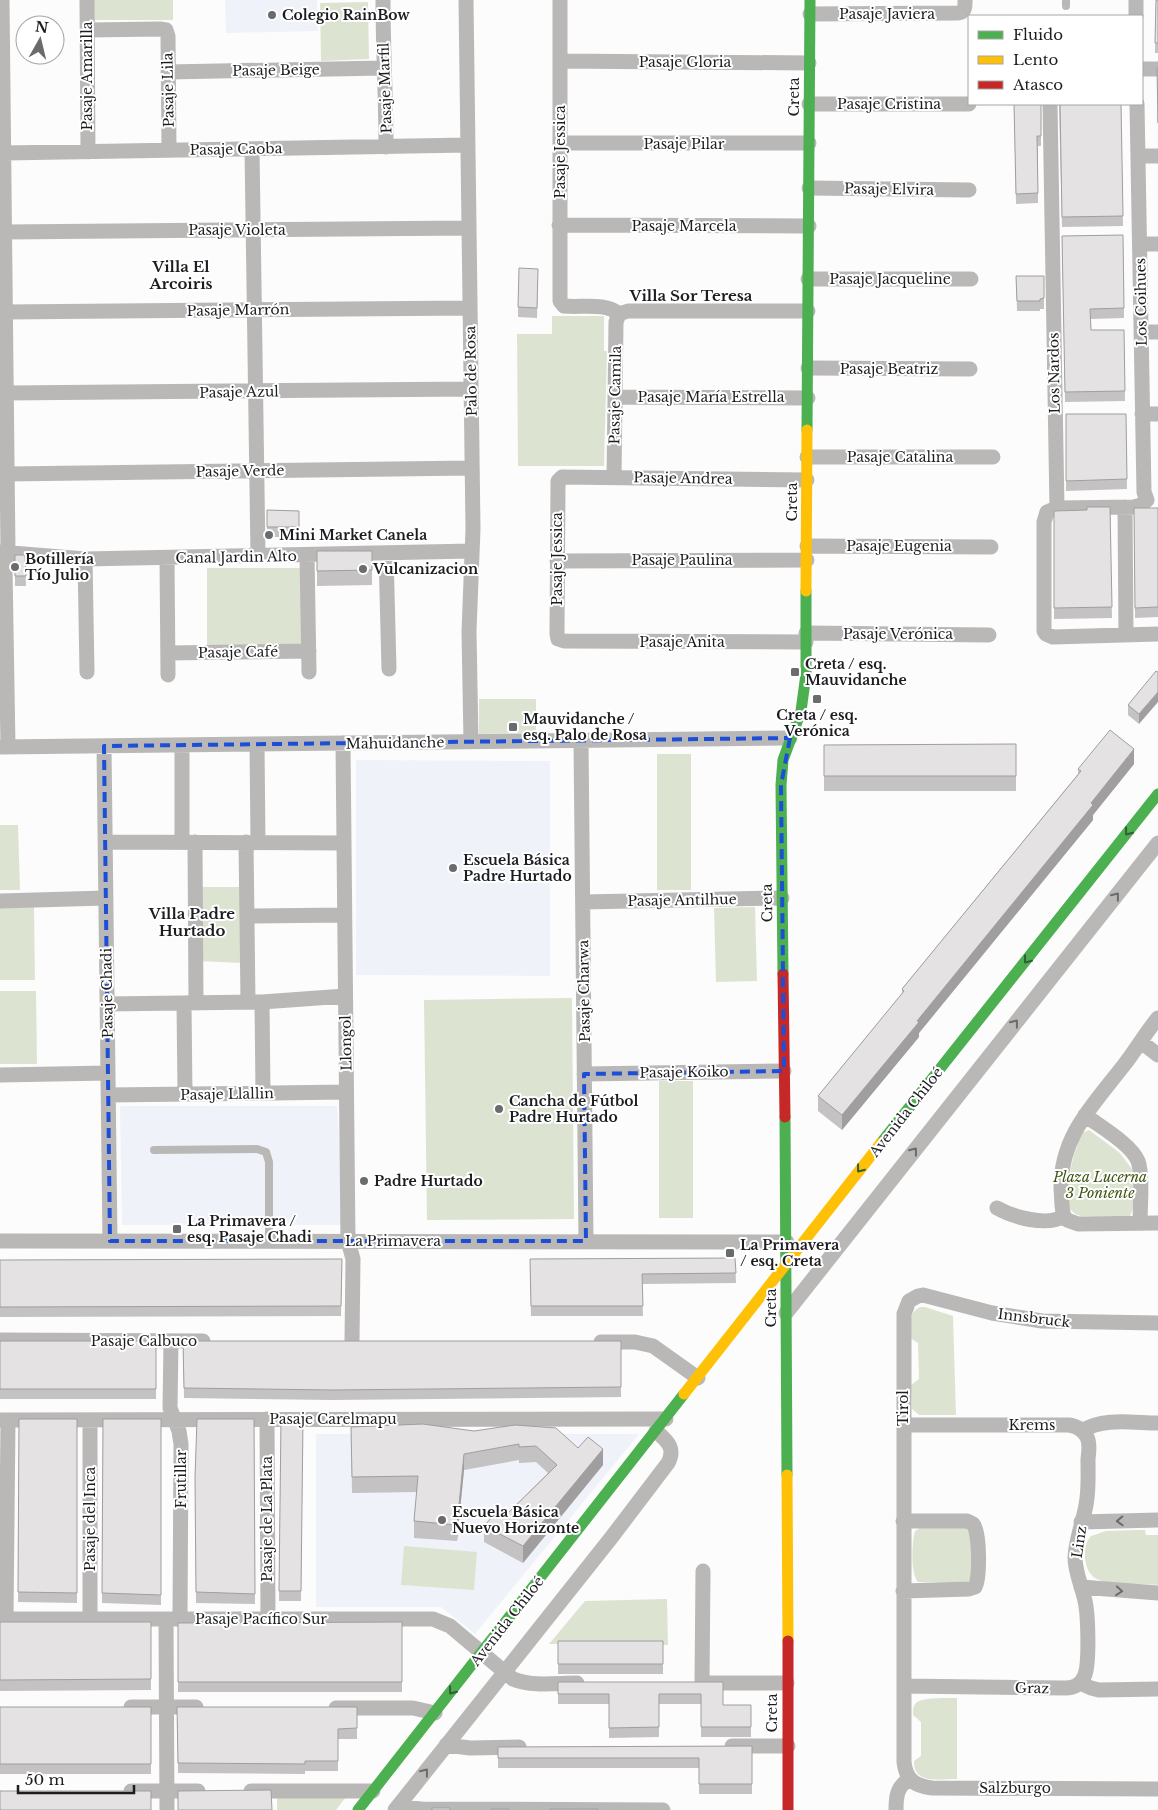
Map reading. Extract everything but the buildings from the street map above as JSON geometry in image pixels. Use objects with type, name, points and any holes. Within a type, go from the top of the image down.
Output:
[{"type":"street","points":[[2,0],[7,474],[4,553],[4,747]]},
{"type":"street","name":"Pasaje Amarilla","points":[[87,0],[88,152]]},
{"type":"street","name":"Pasaje Marfil","points":[[383,0],[386,147]]},
{"type":"street","name":"Palo de Rosa","points":[[466,0],[472,468],[472,551],[469,631],[471,742]]},
{"type":"street","name":"Pasaje Jessica","points":[[560,0],[561,304],[609,308],[619,314]]},
{"type":"street","points":[[1136,0],[1136,15]]},
{"type":"street","name":"Pasaje Javiera","points":[[810,7],[958,13],[964,6]]},
{"type":"street","name":"Creta","points":[[788,1810],[787,1242],[781,773],[783,760],[803,701],[806,674],[810,7]]},
{"type":"street","name":"Pasaje Lila","points":[[87,30],[166,30],[168,36],[169,150]]},
{"type":"street","name":"Pasaje Gloria","points":[[560,61],[810,63]]},
{"type":"street","name":"Pasaje Beige","points":[[168,72],[384,68]]},
{"type":"street","points":[[1143,69],[1158,68]]},
{"type":"street","name":"Pasaje Cristina","points":[[809,104],[968,104]]},
{"type":"street","name":"Los Nardos","points":[[1050,105],[1057,237],[1057,508]]},
{"type":"street","name":"Los Coihues","points":[[1137,105],[1144,492],[1152,501]]},
{"type":"street","name":"Pasaje Pilar","points":[[560,143],[809,144]]},
{"type":"street","name":"Pasaje Caoba","points":[[4,153],[468,145]]},
{"type":"street","points":[[252,149],[258,556]]},
{"type":"street","points":[[1138,156],[1158,156]]},
{"type":"street","name":"Pasaje Elvira","points":[[809,188],[969,190]]},
{"type":"street","name":"Pasaje Marcela","points":[[560,225],[809,226]]},
{"type":"street","name":"Pasaje Violeta","points":[[5,232],[469,228]]},
{"type":"street","points":[[1122,236],[1158,244]]},
{"type":"street","name":"Pasaje Jacqueline","points":[[808,279],[971,279]]},
{"type":"street","name":"Pasaje Marrón","points":[[5,312],[470,308]]},
{"type":"street","points":[[619,314],[625,311],[808,311]]},
{"type":"street","name":"Pasaje Camila","points":[[614,478],[616,322],[619,314]]},
{"type":"street","points":[[1141,332],[1158,332]]},
{"type":"street","name":"Pasaje Beatriz","points":[[808,368],[970,369]]},
{"type":"street","name":"Pasaje Azul","points":[[6,394],[471,389]]},
{"type":"street","name":"Pasaje María Estrella","points":[[615,397],[808,398]]},
{"type":"street","points":[[1142,414],[1158,414]]},
{"type":"street","name":"Pasaje Catalina","points":[[807,457],[993,457]]},
{"type":"street","name":"Pasaje Verde","points":[[7,474],[472,468]]},
{"type":"street","name":"Pasaje Andrea","points":[[560,479],[566,477],[807,480]]},
{"type":"street","name":"Pasaje Jessica","points":[[558,639],[556,634],[558,484],[560,479]]},
{"type":"street","points":[[1152,501],[1125,507],[1057,508],[1047,512],[1044,522],[1044,627],[1046,634],[1053,637],[1158,634]]},
{"type":"street","points":[[1125,507],[1126,635]]},
{"type":"street","name":"Pasaje Eugenia","points":[[807,553],[992,547]]},
{"type":"street","name":"Canal Jardin Alto","points":[[4,553],[85,559],[472,551]]},
{"type":"street","points":[[386,553],[389,669]]},
{"type":"street","name":"Pasaje Paulina","points":[[557,561],[807,553]]},
{"type":"street","points":[[308,555],[309,672]]},
{"type":"street","points":[[167,558],[168,675]]},
{"type":"street","points":[[85,559],[87,672]]},
{"type":"street","name":"Pasaje Verónica","points":[[806,638],[989,634]]},
{"type":"street","name":"Pasaje Anita","points":[[558,639],[564,641],[806,638]]},
{"type":"street","name":"Pasaje Café","points":[[168,653],[309,651]]},
{"type":"street","name":"Mahuidanche","points":[[4,747],[790,738]]},
{"type":"street","name":"Pasaje Charwa","points":[[581,740],[586,1241]]},
{"type":"street","name":"Llongol","points":[[333,1341],[357,1341],[353,1259],[348,1241],[343,743]]},
{"type":"street","points":[[257,744],[247,916],[263,1093]]},
{"type":"street","points":[[182,745],[188,842],[190,1003],[185,1094]]},
{"type":"street","name":"Pasaje Chadi","points":[[104,746],[110,1241]]},
{"type":"street","name":"Avenida Chiloé","points":[[358,1810],[1158,794]]},
{"type":"street","points":[[105,842],[344,843]]},
{"type":"street","points":[[786,1312],[1158,843]]},
{"type":"street","points":[[0,901],[106,898]]},
{"type":"street","name":"Pasaje Antilhue","points":[[583,902],[782,898]]},
{"type":"street","points":[[247,916],[344,915]]},
{"type":"street","points":[[107,1004],[255,1002],[345,996]]},
{"type":"street","points":[[1158,1018],[1085,1115],[1070,1140],[1064,1161],[1061,1185],[1064,1216],[1067,1220],[1078,1224],[1158,1223]]},
{"type":"street","points":[[1141,1042],[1158,1054]]},
{"type":"street","name":"Pasaje Koiko","points":[[584,1074],[784,1071]]},
{"type":"street","points":[[0,1075],[108,1074]]},
{"type":"street","name":"Pasaje Llallin","points":[[108,1095],[346,1092]]},
{"type":"street","points":[[1085,1115],[1127,1147],[1137,1159],[1140,1173],[1140,1223]]},
{"type":"street","points":[[997,1208],[1014,1216],[1033,1220],[1054,1220],[1064,1216]]},
{"type":"street","name":"La Primavera","points":[[0,1241],[787,1242]]},
{"type":"street","name":"Innsbruck","points":[[913,1298],[928,1295],[992,1313],[1042,1321],[1158,1323]]},
{"type":"street","name":"Tirol","points":[[909,1779],[905,1772],[904,1762],[903,1425],[904,1314],[906,1305],[913,1298]]},
{"type":"street","name":"Pasaje Calbuco","points":[[0,1340],[219,1341]]},
{"type":"street","name":"Frutillar","points":[[167,1810],[166,1707],[173,1619],[181,1444],[170,1402],[171,1341]]},
{"type":"street","points":[[589,1342],[635,1342],[652,1346],[698,1378]]},
{"type":"street","name":"Pasaje Carelmapu","points":[[4,1420],[267,1419],[661,1425]]},
{"type":"street","name":"Pasaje de La Plata","points":[[267,1419],[268,1619]]},
{"type":"street","points":[[3,1619],[4,1420]]},
{"type":"street","name":"Pasaje del Inca","points":[[90,1420],[90,1619]]},
{"type":"street","points":[[1082,1431],[1094,1424],[1100,1423],[1158,1424]]},
{"type":"street","name":"Krems","points":[[903,1425],[1069,1424],[1078,1427],[1082,1431]]},
{"type":"street","points":[[396,1808],[668,1462],[671,1457],[671,1448],[661,1425]]},
{"type":"street","name":"Linz","points":[[1080,1683],[1086,1670],[1086,1608],[1075,1557],[1088,1494],[1089,1448],[1087,1437],[1082,1431]]},
{"type":"street","points":[[1082,1522],[1158,1520]]},
{"type":"street","points":[[903,1521],[967,1521],[973,1524],[978,1534],[978,1579],[975,1587],[968,1589],[903,1591]]},
{"type":"street","points":[[702,1683],[703,1571]]},
{"type":"street","points":[[1081,1587],[1158,1593]]},
{"type":"street","name":"Pasaje Pacífico Sur","points":[[3,1619],[433,1619],[450,1626],[513,1679],[524,1683],[587,1683]]},
{"type":"street","points":[[683,1683],[787,1683]]},
{"type":"street","name":"Graz","points":[[904,1686],[1066,1688],[1080,1683],[1099,1690],[1158,1689]]},
{"type":"street","points":[[118,1707],[206,1707]]},
{"type":"street","points":[[324,1708],[413,1708],[435,1713]]},
{"type":"street","points":[[446,1745],[470,1748],[529,1747]]},
{"type":"street","points":[[715,1746],[788,1746]]},
{"type":"street","points":[[896,1810],[898,1792],[901,1786],[909,1779]]},
{"type":"street","name":"Salzburgo","points":[[909,1779],[917,1784],[932,1788],[1158,1788]]},
{"type":"street","points":[[118,1791],[216,1791]]},
{"type":"street","points":[[236,1791],[373,1791]]},
{"type":"street","points":[[396,1808],[663,1810]]},
{"type":"lane","points":[[154,1150],[257,1149],[266,1152],[269,1158],[269,1241]]},
{"type":"highlighted area","points":[[790,738],[781,785],[784,1071],[584,1074],[586,1241],[110,1241],[104,746]]},
{"type":"shaded area","name":"Colegio RainBow","points":[[225,0],[317,0],[318,31],[226,33]]},
{"type":"shaded area","name":"Escuela Básica Padre Hurtado","points":[[356,760],[550,761],[550,976],[356,975]]},
{"type":"shaded area","points":[[120,1106],[337,1106],[344,1225],[122,1225]]},
{"type":"shaded area","name":"Escuela Básica Nuevo Horizonte","points":[[316,1434],[639,1434],[475,1634],[441,1607],[316,1607]]},
{"type":"green space","points":[[89,0],[173,0],[173,20],[89,20]]},
{"type":"green space","points":[[368,2],[369,59],[321,61],[320,3]]},
{"type":"green space","points":[[552,316],[604,316],[604,351],[607,351],[604,466],[518,466],[517,334],[552,334]]},
{"type":"green space","points":[[207,568],[301,568],[303,646],[212,647],[212,645],[207,645]]},
{"type":"green space","points":[[479,699],[536,699],[536,733],[479,734]]},
{"type":"green space","points":[[657,754],[691,754],[691,890],[657,890]]},
{"type":"green space","points":[[0,825],[18,825],[20,890],[0,890]]},
{"type":"green space","points":[[199,887],[245,887],[242,963],[198,961]]},
{"type":"green space","points":[[34,907],[35,980],[0,980],[0,908]]},
{"type":"green space","points":[[755,907],[757,981],[716,982],[714,908]]},
{"type":"green space","points":[[0,991],[36,991],[37,1064],[0,1064]]},
{"type":"green space","name":"Cancha de Fútbol Padre Hurtado","points":[[572,998],[574,1219],[427,1220],[424,1000]]},
{"type":"green space","points":[[659,1081],[693,1081],[693,1218],[659,1218]]},
{"type":"green space","name":"Plaza Lucerna 3 Poniente","points":[[1089,1130],[1120,1153],[1132,1169],[1134,1206],[1130,1216],[1081,1216],[1075,1214],[1069,1208],[1069,1179],[1075,1151],[1082,1133]]},
{"type":"green space","points":[[920,1307],[953,1316],[956,1415],[919,1415],[912,1409],[911,1385],[919,1379],[918,1343],[910,1338],[910,1324],[911,1316]]},
{"type":"green space","points":[[920,1528],[966,1528],[972,1535],[971,1579],[966,1583],[918,1582],[915,1578],[913,1565],[913,1542],[915,1531]]},
{"type":"green space","points":[[1145,1530],[1146,1535],[1158,1535],[1158,1585],[1104,1582],[1090,1574],[1085,1558],[1086,1546],[1091,1536],[1106,1531]]},
{"type":"green space","points":[[404,1546],[477,1552],[474,1590],[401,1585]]},
{"type":"green space","points":[[667,1599],[668,1645],[549,1644],[585,1601]]},
{"type":"green space","points":[[957,1698],[957,1779],[936,1780],[923,1777],[915,1769],[914,1761],[921,1756],[921,1722],[913,1715],[914,1706],[923,1700]]},
{"type":"green space","points":[[277,1796],[346,1797],[336,1810],[277,1810]]},
{"type":"traffic: fast","points":[[807,430],[810,0]]},
{"type":"traffic: fast","points":[[783,974],[781,785],[783,760],[801,711],[806,674],[806,591]]},
{"type":"traffic: fast","points":[[881,1143],[1158,794]]},
{"type":"traffic: fast","points":[[785,1117],[787,1475]]},
{"type":"traffic: fast","points":[[358,1810],[684,1394]]},
{"type":"traffic: slow","points":[[806,591],[807,430]]},
{"type":"traffic: slow","points":[[684,1394],[881,1143]]},
{"type":"traffic: slow","points":[[787,1475],[788,1641]]},
{"type":"traffic: jam","points":[[783,974],[785,1117]]},
{"type":"traffic: jam","points":[[788,1641],[788,1810]]},
{"type":"place","name":"Colegio RainBow","points":[[272,15]]},
{"type":"place","name":"Mini Market Canela","points":[[269,535]]},
{"type":"place","name":"Botillería Tío Julio","points":[[15,567]]},
{"type":"place","name":"Vulcanizacion","points":[[363,569]]},
{"type":"place","name":"Creta / esq. Mauvidanche","points":[[795,672]]},
{"type":"place","name":"Creta / esq. Verónica","points":[[817,699]]},
{"type":"place","name":"Mauvidanche / esq. Palo de Rosa","points":[[513,727]]},
{"type":"place","name":"Escuela Básica Padre Hurtado","points":[[453,868]]},
{"type":"place","name":"Cancha de Fútbol Padre Hurtado","points":[[499,1109]]},
{"type":"place","name":"Padre Hurtado","points":[[364,1181]]},
{"type":"place","name":"La Primavera / esq. Pasaje Chadi","points":[[177,1229]]},
{"type":"place","name":"La Primavera / esq. Creta","points":[[730,1253]]},
{"type":"place","name":"Escuela Básica Nuevo Horizonte","points":[[442,1520]]},
{"type":"district","name":"Villa El Arcoiris","points":[[181,274]]},
{"type":"district","name":"Villa Sor Teresa","points":[[691,295]]},
{"type":"district","name":"Villa Padre Hurtado","points":[[192,922]]}]
